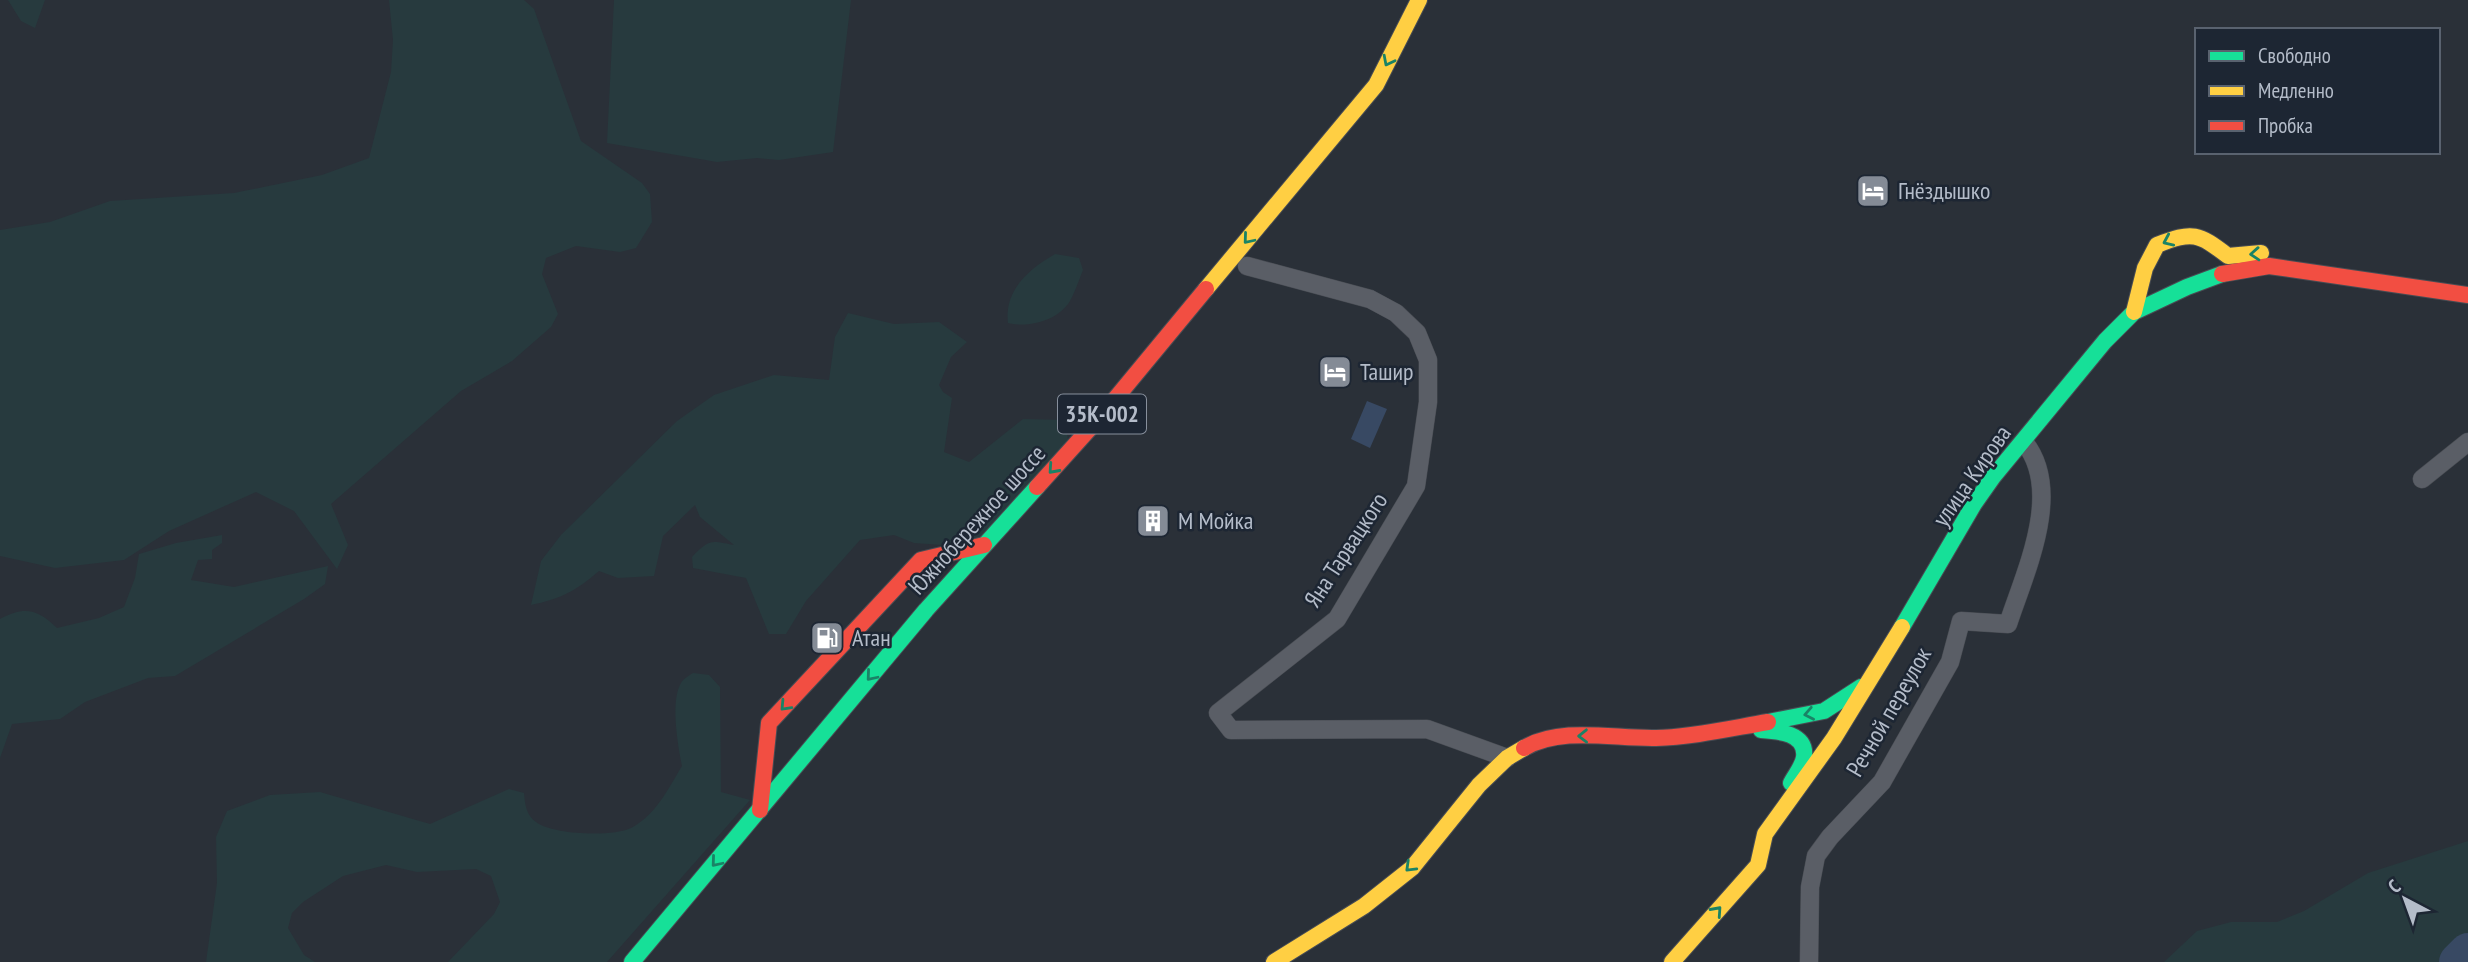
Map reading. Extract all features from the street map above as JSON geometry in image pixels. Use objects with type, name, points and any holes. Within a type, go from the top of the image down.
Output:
[{"type":"main road","name":"Южнобережное шоссе","points":[[632,962],[926,610],[1101,416],[1376,85],[1419,0]]},
{"type":"main road","points":[[2134,312],[2145,268],[2157,245],[2182,235],[2205,238],[2228,264],[2266,253],[2468,283]]},
{"type":"main road","name":"улица Кирова","points":[[1672,962],[1758,865],[1765,834],[1833,738],[1993,477],[2105,341],[2134,312],[2228,264],[2269,266],[2468,295]]},
{"type":"main road","name":"Южнобережное шоссе","points":[[652,962],[943,615],[1062,483]]},
{"type":"main road","points":[[760,810],[769,723],[921,560],[984,545]]},
{"type":"main road","points":[[1274,962],[1364,906],[1412,868],[1479,785],[1507,758],[1536,741],[1579,735],[1658,738],[1733,728],[1824,711],[1868,682]]},
{"type":"main road","points":[[1733,728],[1788,732],[1800,742],[1804,758],[1765,834]]},
{"type":"street","name":"Яна Тарвацкого","points":[[1247,266],[1370,299],[1396,313],[1417,333],[1428,360],[1428,402],[1416,486],[1336,619],[1217,713],[1231,730],[1426,730],[1507,758]]},
{"type":"street","name":"Речной переулок","points":[[1809,962],[1810,887],[1816,856],[1830,837],[1882,782],[1950,662],[1961,621],[2008,624],[2038,533],[2042,483],[2033,453],[2024,442]]},
{"type":"street","points":[[2422,480],[2468,442]]},
{"type":"green space","points":[[8,0],[45,0],[35,28],[21,21]]},
{"type":"green space","points":[[389,0],[524,0],[534,9],[581,141],[642,183],[650,194],[652,222],[636,248],[620,252],[576,246],[546,258],[542,274],[558,314],[551,327],[512,361],[461,391],[331,504],[348,545],[337,569],[294,511],[256,492],[169,531],[124,560],[55,568],[0,556],[0,230],[50,222],[110,201],[234,193],[322,175],[369,158],[391,72],[393,40]]},
{"type":"green space","points":[[614,0],[851,0],[833,152],[779,160],[757,158],[717,162],[607,143]]},
{"type":"green space","points":[[1055,254],[1079,258],[1083,270],[1070,301],[1058,314],[1042,321],[1033,324],[1008,323],[1010,300],[1020,282],[1036,266]]},
{"type":"green space","points":[[848,313],[894,324],[939,322],[967,342],[951,357],[939,385],[943,392],[952,398],[944,452],[969,462],[1023,419],[1065,420],[1068,440],[979,539],[943,545],[914,543],[894,535],[860,540],[806,601],[786,634],[769,634],[746,578],[693,568],[692,557],[707,544],[715,542],[734,545],[700,517],[695,505],[663,536],[654,576],[618,578],[599,571],[567,593],[531,605],[541,561],[561,535],[677,421],[714,395],[774,375],[829,380],[835,337]]},
{"type":"green space","points":[[222,535],[222,543],[212,550],[212,559],[198,560],[191,580],[234,587],[328,566],[325,584],[175,676],[148,678],[85,702],[60,719],[12,724],[0,758],[0,619],[17,612],[30,611],[57,628],[99,618],[124,607],[135,578],[139,554],[176,543]]},
{"type":"green space","points":[[693,673],[709,675],[720,687],[721,792],[750,800],[607,962],[448,962],[494,914],[500,902],[491,876],[476,869],[417,872],[386,865],[343,876],[303,902],[292,913],[288,928],[304,955],[315,962],[206,962],[217,883],[216,837],[227,811],[270,795],[320,792],[430,824],[509,789],[524,793],[528,813],[544,826],[583,833],[622,831],[648,816],[682,766],[676,724],[676,701],[681,683]]},
{"type":"green space","points":[[2468,841],[2468,962],[2164,962],[2197,931],[2231,922],[2277,922],[2304,911],[2368,873]]},
{"type":"water","points":[[1367,401],[1387,409],[1370,448],[1351,439]]},
{"type":"waterway","points":[[2458,962],[2468,952]]},
{"type":"traffic: fast","points":[[1902,627],[1974,504],[1993,477],[2105,341],[2134,312],[2222,274]]},
{"type":"traffic: fast","points":[[632,962],[926,610],[1037,487]]},
{"type":"traffic: fast","points":[[1768,722],[1824,711],[1861,687]]},
{"type":"traffic: fast","points":[[1761,730],[1790,735],[1801,743],[1804,757],[1791,783]]},
{"type":"traffic: slow","points":[[1206,289],[1376,85],[1419,0]]},
{"type":"traffic: slow","points":[[2134,312],[2145,268],[2157,245],[2187,236],[2202,239],[2228,256],[2261,253]]},
{"type":"traffic: slow","points":[[1672,962],[1758,865],[1765,834],[1834,738],[1902,627]]},
{"type":"traffic: slow","points":[[1274,962],[1364,906],[1412,868],[1479,785],[1507,758],[1524,748]]},
{"type":"traffic: jam","points":[[2222,274],[2269,266],[2468,295]]},
{"type":"traffic: jam","points":[[1037,487],[1101,416],[1206,289]]},
{"type":"traffic: jam","points":[[760,810],[769,723],[921,560],[984,545]]},
{"type":"traffic: jam","points":[[1524,748],[1539,741],[1571,735],[1670,737],[1768,722]]},
{"type":"place","name":"Гнёздышко","points":[[1873,191]]},
{"type":"place","name":"Ташир","points":[[1335,372]]},
{"type":"place","name":"М Мойка","points":[[1153,521]]},
{"type":"place","name":"Атан","points":[[827,638]]}]
